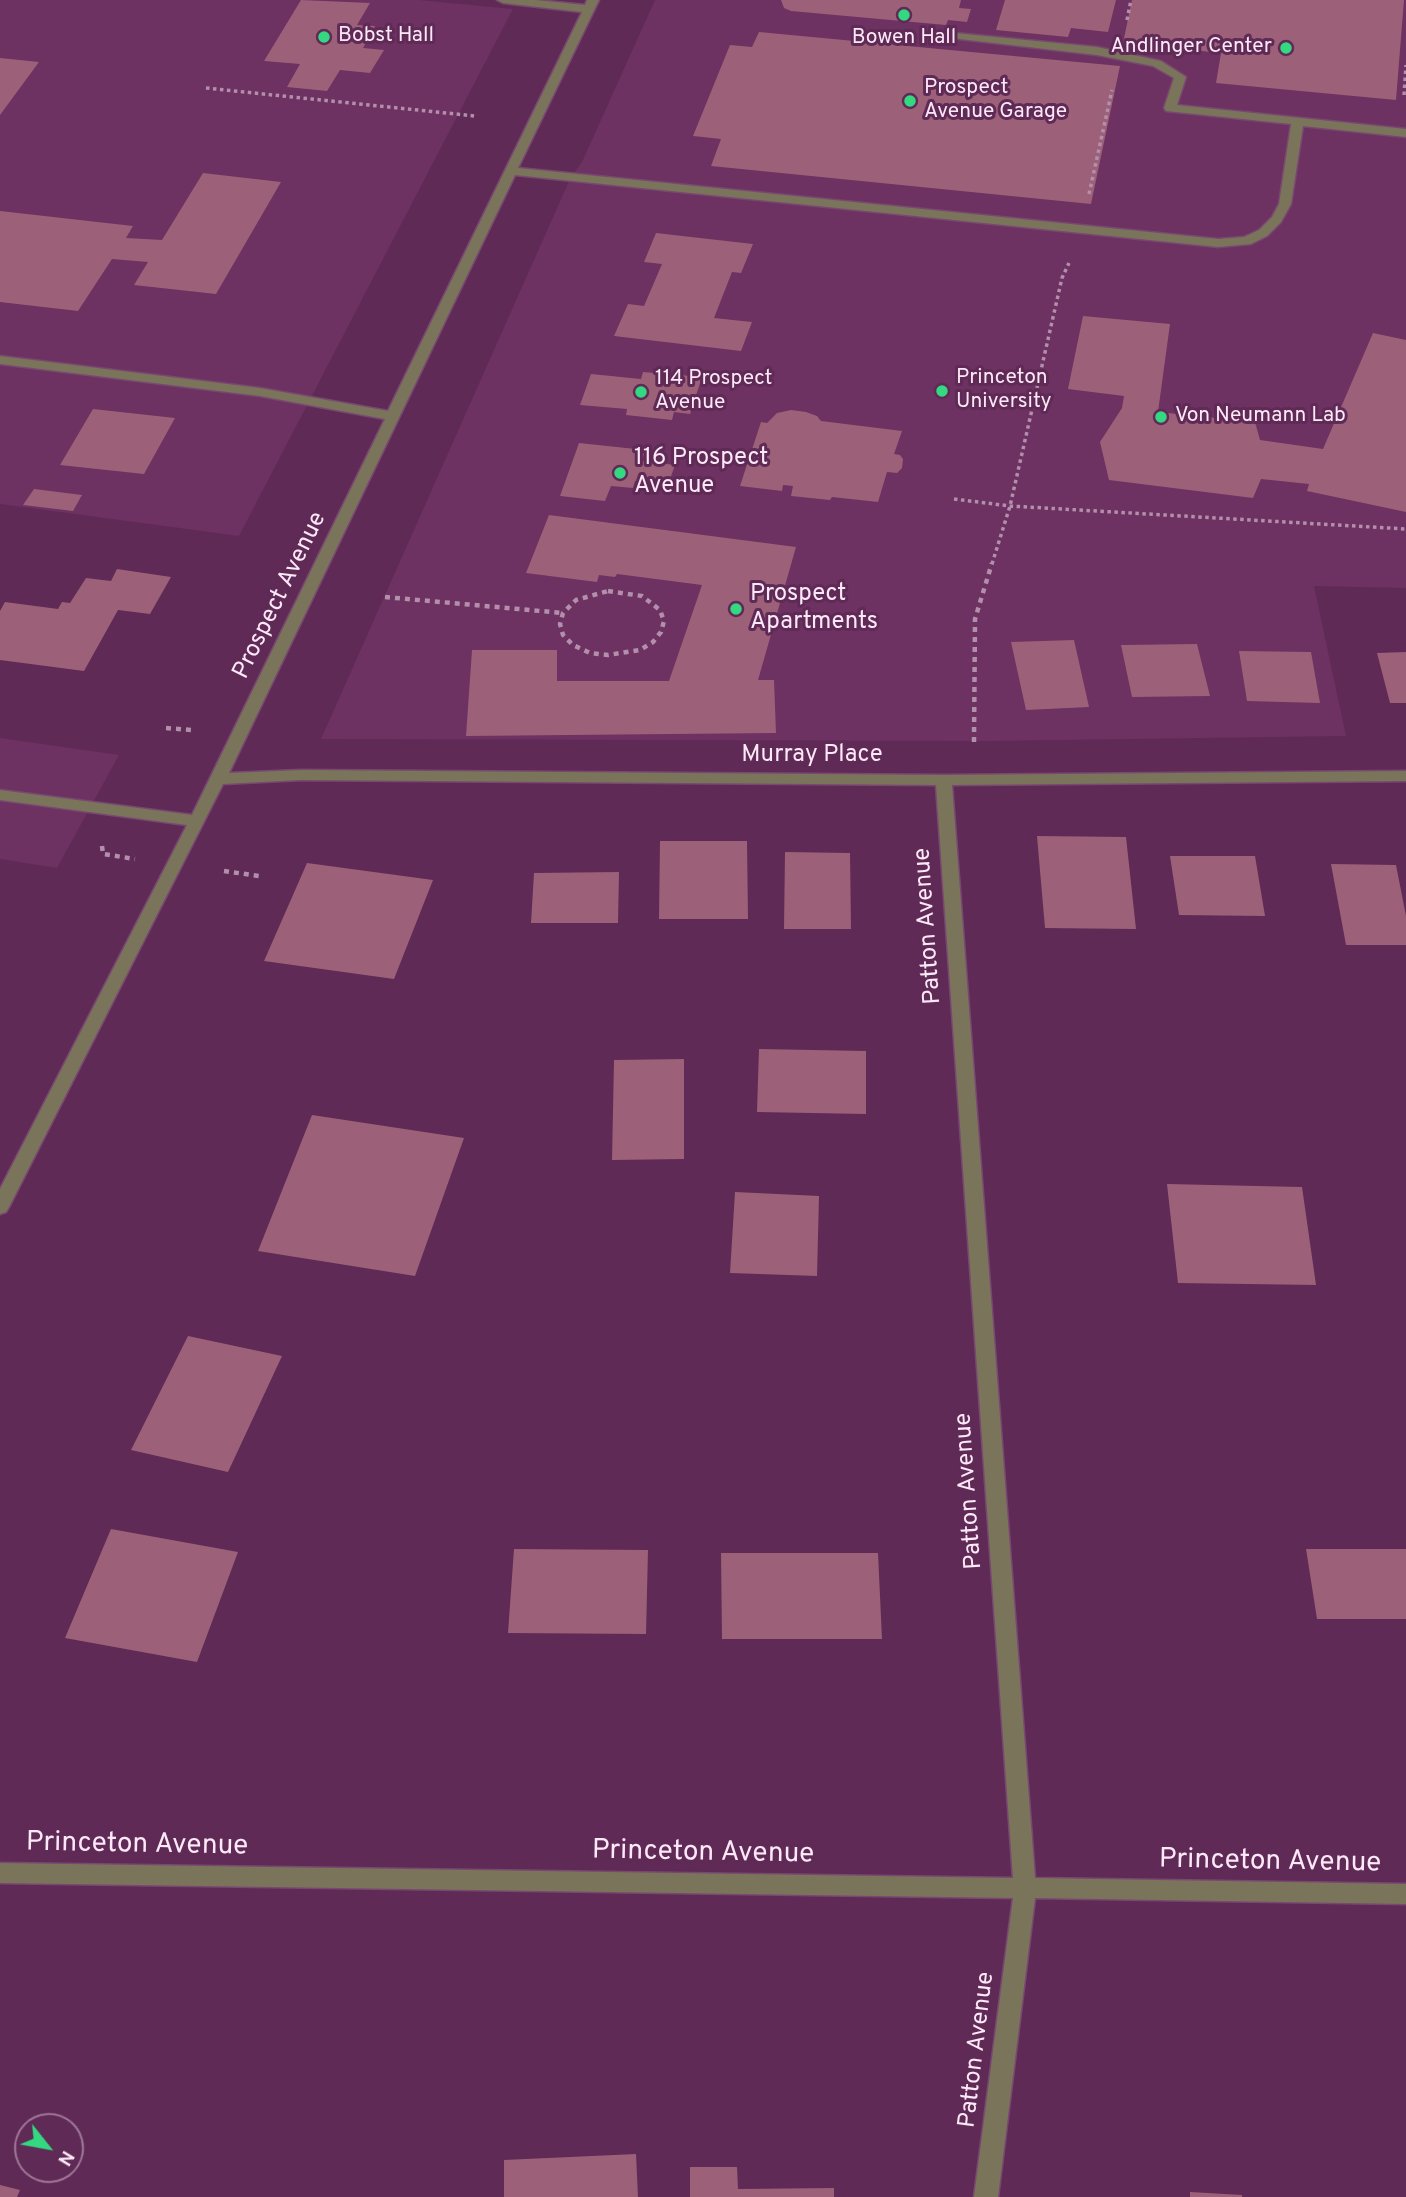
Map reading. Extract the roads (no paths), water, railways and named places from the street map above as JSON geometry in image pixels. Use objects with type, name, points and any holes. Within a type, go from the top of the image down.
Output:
[{"type":"street","points":[[503,0],[591,4]]},
{"type":"street","name":"Prospect Avenue","points":[[0,1208],[218,779],[591,4]]},
{"type":"street","points":[[955,36],[1121,54],[1157,63],[1180,77],[1171,108],[1406,132]]},
{"type":"street","points":[[510,171],[1218,243],[1246,241],[1263,233],[1277,219],[1285,204],[1298,121]]},
{"type":"street","points":[[0,360],[260,392],[393,415]]},
{"type":"street","name":"Murray Place","points":[[218,779],[301,775],[944,780],[1406,776]]},
{"type":"street","name":"Patton Avenue","points":[[944,780],[1025,1889],[986,2197]]},
{"type":"street","points":[[0,795],[197,821]]},
{"type":"street","name":"Princeton Avenue","points":[[0,1874],[1406,1894]]},
{"type":"place","name":"Bowen Hall","points":[[904,15]]},
{"type":"place","name":"Bobst Hall","points":[[324,37]]},
{"type":"place","name":"Andlinger Center","points":[[1286,48]]},
{"type":"place","name":"Prospect Avenue Garage","points":[[910,101]]},
{"type":"place","name":"Princeton University","points":[[942,391]]},
{"type":"place","name":"114 Prospect Avenue","points":[[641,392]]},
{"type":"place","name":"Von Neumann Lab","points":[[1161,417]]},
{"type":"place","name":"116 Prospect Avenue","points":[[620,473]]},
{"type":"place","name":"Prospect Apartments","points":[[736,609]]}]
